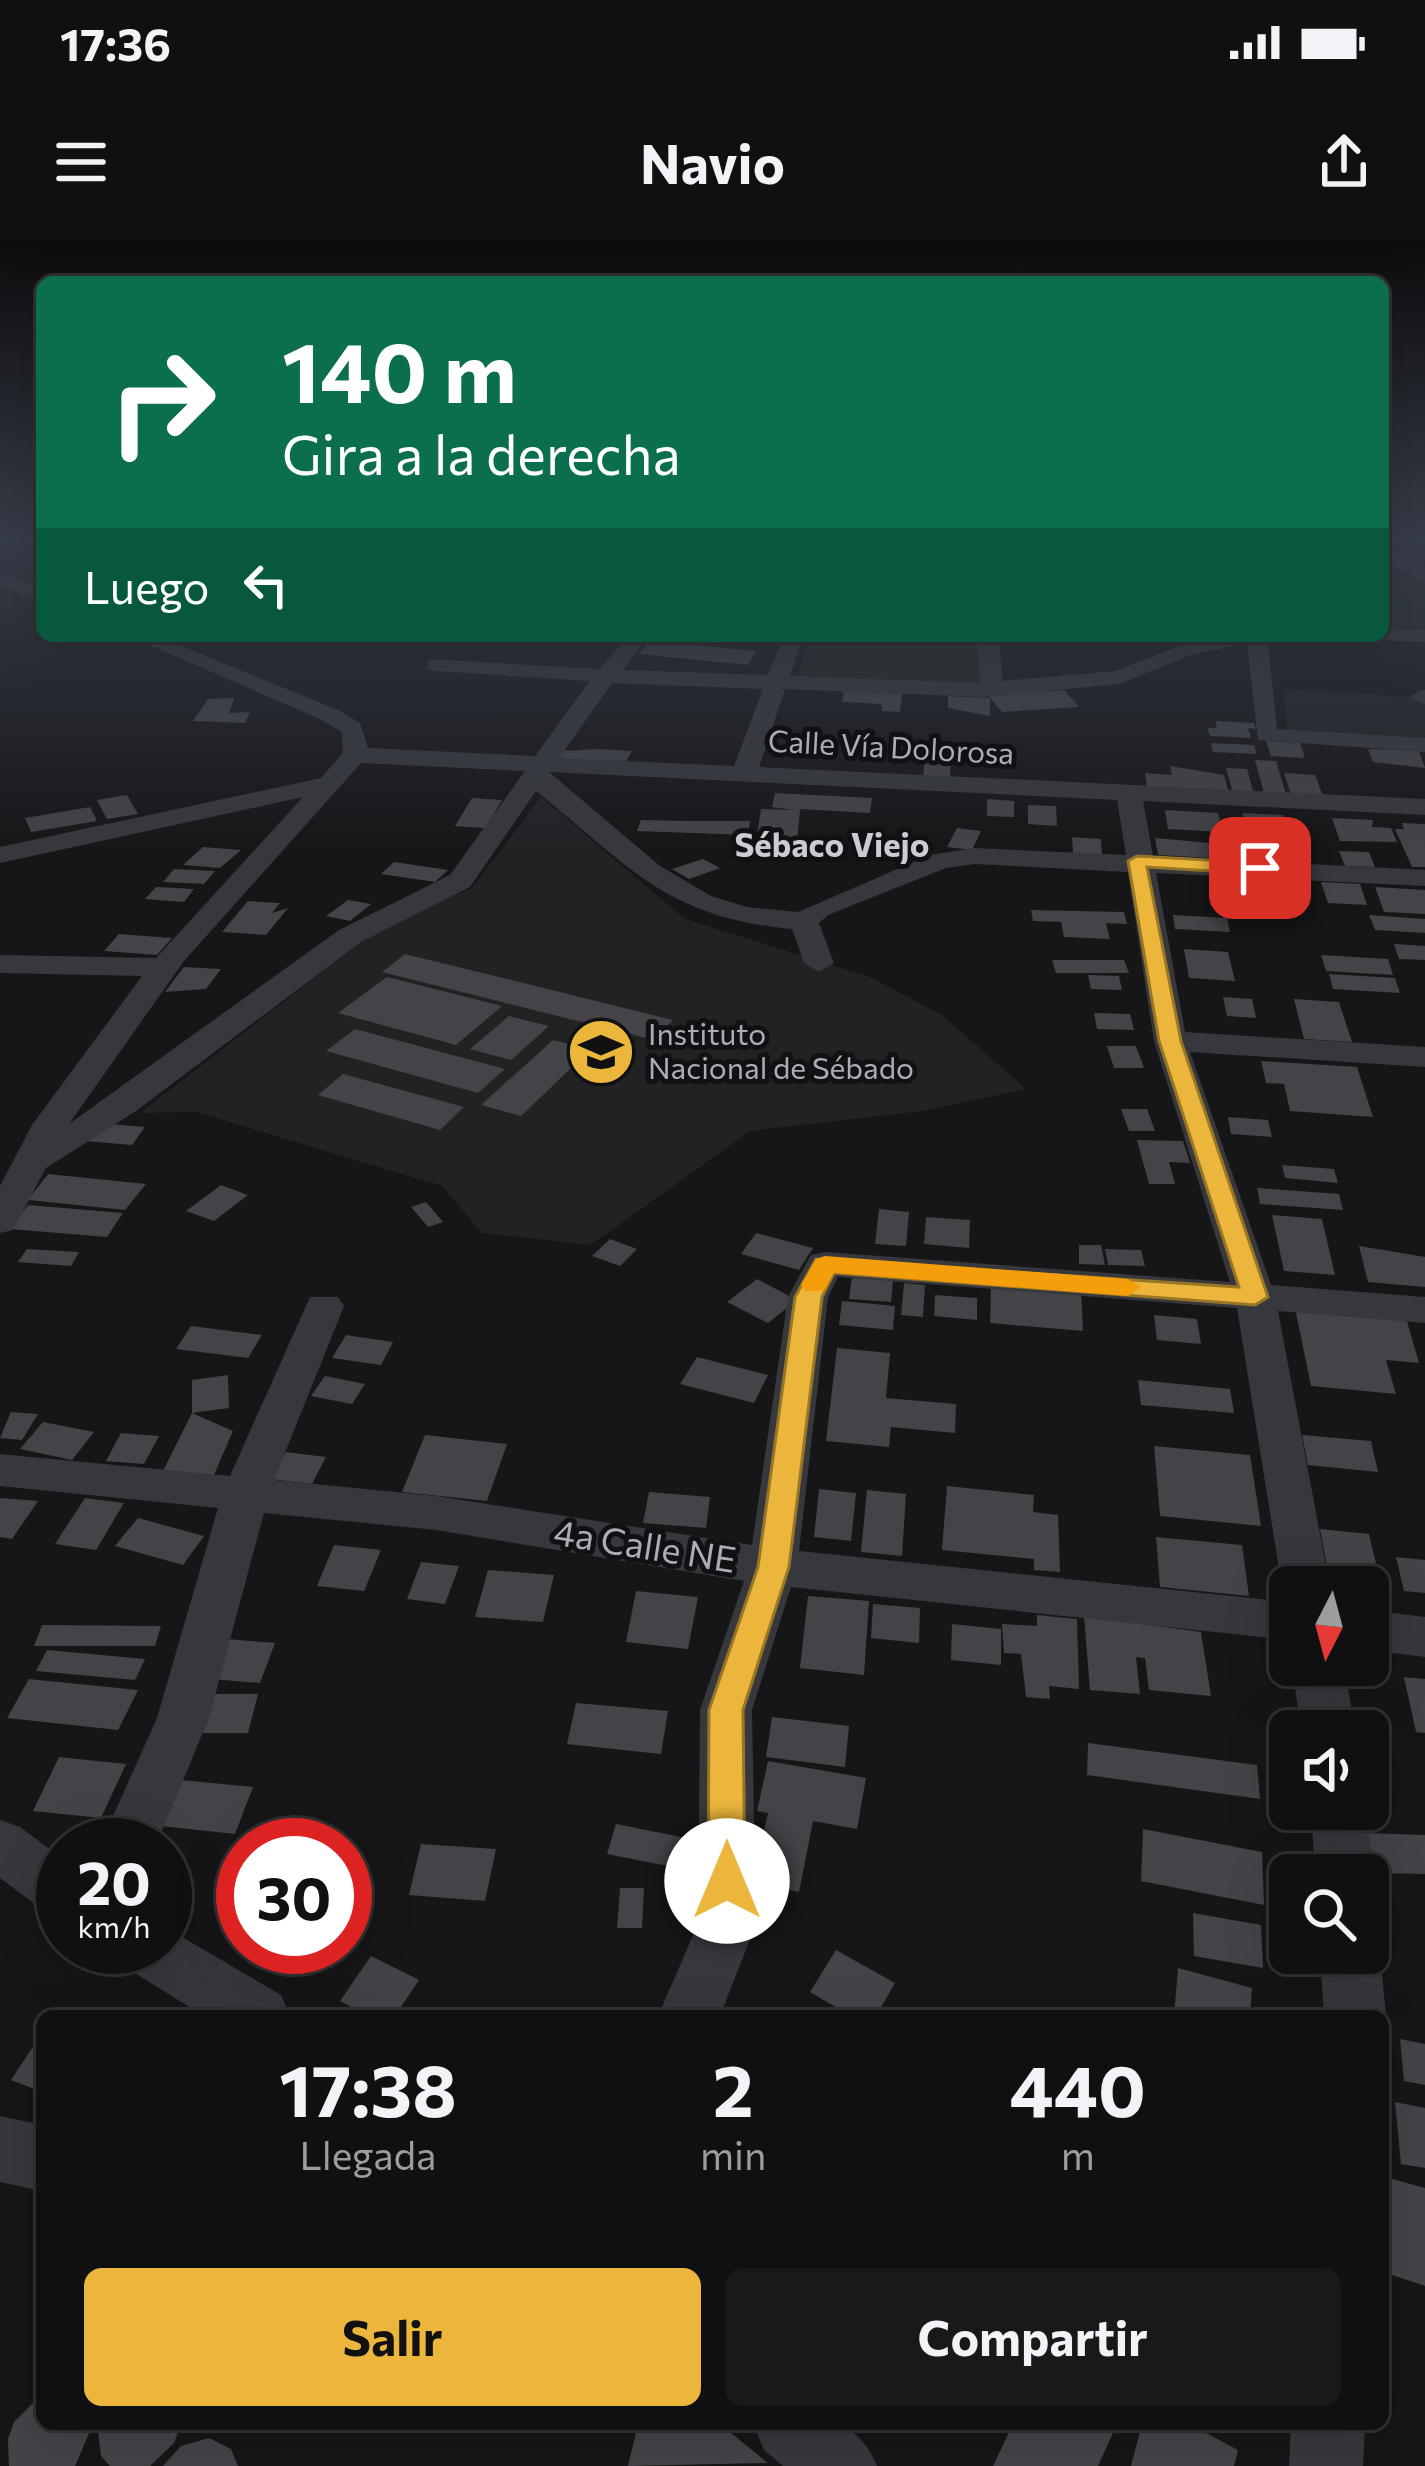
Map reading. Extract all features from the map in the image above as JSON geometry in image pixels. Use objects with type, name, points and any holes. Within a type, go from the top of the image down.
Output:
[{"type":"street","points":[[0,1222],[50,1125],[164,967],[355,755],[358,740],[352,728],[160,645]]},
{"type":"street","points":[[36,1160],[124,1104],[350,936],[460,881],[632,645]]},
{"type":"street","points":[[744,774],[790,645]]},
{"type":"street","points":[[989,645],[992,689]]},
{"type":"street","points":[[436,664],[606,676],[992,689],[1119,676],[1210,645]]},
{"type":"street","points":[[1254,645],[1266,734],[1425,746]]},
{"type":"street","name":"Calle Vía Dolorosa","points":[[355,755],[541,771],[744,774],[1425,807]]},
{"type":"street","points":[[541,771],[621,852],[686,896],[732,913],[804,921],[818,909],[940,861],[1012,855],[1425,878]]},
{"type":"street","points":[[0,886],[3,854],[335,782]]},
{"type":"street","points":[[1129,793],[1170,1041],[1255,1297],[1302,1566]]},
{"type":"street","points":[[804,921],[819,963]]},
{"type":"street","points":[[0,964],[164,967]]},
{"type":"street","points":[[1170,1041],[1425,1057]]},
{"type":"street","points":[[691,2010],[727,1924],[726,1710],[773,1567],[808,1297],[825,1264],[1425,1310]]},
{"type":"street","points":[[140,1818],[183,1718],[245,1496],[324,1306]]},
{"type":"street","name":"4a Calle NE","points":[[0,1470],[436,1514],[773,1567],[1269,1619]]},
{"type":"street","points":[[1389,1632],[1425,1636]]},
{"type":"street","points":[[0,1845],[36,1872]]},
{"type":"street","points":[[190,1974],[249,2010]]},
{"type":"street","points":[[1352,1974],[1355,2010]]},
{"type":"street","points":[[0,2149],[36,2157]]},
{"type":"street","points":[[797,2430],[840,2466]]},
{"type":"street","points":[[1326,2466],[1328,2430]]},
{"type":"shaded area","points":[[806,645],[981,645],[982,685],[798,679]]},
{"type":"shaded area","points":[[1284,689],[1425,698],[1425,742],[1287,732]]},
{"type":"shaded area","name":"Instituto Nacional de Sébado","points":[[541,797],[685,919],[870,977],[942,1015],[1026,1089],[923,1111],[750,1131],[591,1245],[482,1233],[442,1186],[196,1112],[140,1113],[381,926],[472,888]]},
{"type":"building","points":[[646,645],[757,651],[747,665],[638,654]]},
{"type":"building","points":[[1064,690],[1079,707],[1002,712],[988,695]]},
{"type":"building","points":[[844,691],[902,694],[900,712],[882,711],[882,704],[842,702]]},
{"type":"building","points":[[948,696],[990,698],[990,716],[948,708]]},
{"type":"building","points":[[234,698],[229,713],[250,712],[245,723],[193,721],[208,699]]},
{"type":"building","points":[[1215,721],[1254,723],[1256,729],[1248,728],[1251,738],[1210,736],[1207,728],[1217,728]]},
{"type":"building","points":[[1266,741],[1300,743],[1305,758],[1271,756]]},
{"type":"building","points":[[1211,743],[1254,745],[1257,754],[1213,752]]},
{"type":"building","points":[[1368,749],[1419,751],[1425,768],[1373,762]]},
{"type":"building","points":[[562,751],[632,751],[623,766],[556,761]]},
{"type":"building","points":[[1255,760],[1276,761],[1286,794],[1264,793]]},
{"type":"building","points":[[925,761],[951,763],[950,777],[923,776]]},
{"type":"building","points":[[1170,766],[1224,775],[1230,798],[1148,794],[1145,773],[1172,775]]},
{"type":"building","points":[[1226,768],[1247,769],[1254,794],[1233,793]]},
{"type":"building","points":[[1284,773],[1315,775],[1323,796],[1291,795]]},
{"type":"building","points":[[775,793],[872,798],[870,813],[800,809],[797,844],[756,843],[761,809],[794,810],[772,807]]},
{"type":"building","points":[[127,795],[138,814],[107,819],[97,800]]},
{"type":"building","points":[[472,798],[502,800],[485,828],[455,826]]},
{"type":"building","points":[[987,799],[1014,801],[1014,817],[987,816]]},
{"type":"building","points":[[1028,805],[1056,806],[1057,826],[1028,824]]},
{"type":"building","points":[[90,807],[97,821],[31,832],[25,818]]},
{"type":"building","points":[[1165,810],[1218,813],[1222,832],[1168,829]]},
{"type":"building","points":[[1242,813],[1283,815],[1286,825],[1245,823]]},
{"type":"building","points":[[1332,818],[1373,820],[1372,827],[1391,828],[1397,842],[1340,841]]},
{"type":"building","points":[[641,820],[750,821],[748,835],[637,831]]},
{"type":"building","points":[[1402,823],[1425,824],[1425,867],[1412,867],[1395,829],[1404,829]]},
{"type":"building","points":[[957,828],[981,831],[972,850],[947,847]]},
{"type":"building","points":[[1072,837],[1101,839],[1102,855],[1073,853]]},
{"type":"building","points":[[1155,838],[1243,846],[1246,860],[1158,855]]},
{"type":"building","points":[[1275,844],[1307,846],[1312,861],[1280,859]]},
{"type":"building","points":[[203,847],[241,850],[220,868],[183,865]]},
{"type":"building","points":[[1339,851],[1369,852],[1375,867],[1345,866]]},
{"type":"building","points":[[703,859],[720,868],[689,879],[672,869]]},
{"type":"building","points":[[394,862],[448,870],[435,882],[381,874]]},
{"type":"building","points":[[174,869],[215,871],[204,884],[163,882]]},
{"type":"building","points":[[1229,879],[1251,880],[1256,900],[1234,899]]},
{"type":"building","points":[[1321,882],[1360,884],[1367,905],[1328,903]]},
{"type":"building","points":[[156,887],[194,889],[184,902],[145,899]]},
{"type":"building","points":[[1375,887],[1425,890],[1425,914],[1384,912]]},
{"type":"building","points":[[348,900],[371,904],[350,921],[326,916]]},
{"type":"building","points":[[248,901],[280,903],[272,913],[288,908],[266,935],[222,932]]},
{"type":"building","points":[[1031,910],[1124,912],[1127,924],[1106,923],[1110,939],[1064,937],[1061,922],[1033,921]]},
{"type":"building","points":[[1173,915],[1227,918],[1230,932],[1175,929]]},
{"type":"building","points":[[1369,915],[1425,919],[1425,933],[1375,930]]},
{"type":"building","points":[[119,934],[172,938],[157,955],[104,951]]},
{"type":"building","points":[[1394,944],[1425,946],[1425,960],[1399,959]]},
{"type":"building","points":[[1184,949],[1228,952],[1235,981],[1189,978]]},
{"type":"building","points":[[405,954],[673,1020],[654,1040],[382,972]]},
{"type":"building","points":[[1321,955],[1388,959],[1393,975],[1326,971]]},
{"type":"building","points":[[1052,960],[1124,960],[1129,973],[1056,973]]},
{"type":"building","points":[[184,967],[221,969],[206,989],[165,992]]},
{"type":"building","points":[[1329,974],[1395,978],[1400,993],[1333,989]]},
{"type":"building","points":[[1088,975],[1119,976],[1122,990],[1091,989]]},
{"type":"building","points":[[387,977],[502,1006],[456,1045],[338,1013]]},
{"type":"building","points":[[1223,997],[1252,999],[1256,1018],[1227,1016]]},
{"type":"building","points":[[1294,999],[1339,1002],[1352,1042],[1304,1039]]},
{"type":"building","points":[[1094,1013],[1130,1014],[1134,1030],[1097,1029]]},
{"type":"building","points":[[509,1016],[549,1026],[511,1060],[470,1049]]},
{"type":"building","points":[[355,1029],[505,1069],[478,1093],[326,1051]]},
{"type":"building","points":[[553,1040],[591,1049],[521,1116],[481,1105]]},
{"type":"building","points":[[1107,1046],[1136,1046],[1144,1068],[1114,1068]]},
{"type":"building","points":[[1261,1061],[1357,1067],[1373,1117],[1290,1111],[1284,1084],[1266,1083]]},
{"type":"building","points":[[343,1074],[464,1107],[440,1130],[318,1095]]},
{"type":"building","points":[[1121,1109],[1147,1109],[1155,1131],[1129,1131]]},
{"type":"building","points":[[1228,1117],[1268,1120],[1272,1137],[1231,1134]]},
{"type":"building","points":[[99,1123],[145,1127],[132,1145],[85,1141]]},
{"type":"building","points":[[1137,1140],[1183,1141],[1190,1163],[1169,1162],[1175,1184],[1149,1184]]},
{"type":"building","points":[[1282,1165],[1334,1169],[1338,1183],[1285,1178]]},
{"type":"building","points":[[48,1174],[146,1184],[125,1210],[28,1200]]},
{"type":"building","points":[[221,1185],[248,1195],[214,1221],[186,1211]]},
{"type":"building","points":[[1257,1188],[1339,1194],[1343,1210],[1260,1204]]},
{"type":"building","points":[[426,1202],[443,1222],[428,1227],[411,1207]]},
{"type":"building","points":[[28,1205],[123,1213],[107,1237],[10,1229]]},
{"type":"building","points":[[879,1209],[909,1212],[906,1246],[875,1244]]},
{"type":"building","points":[[1272,1215],[1322,1219],[1335,1275],[1284,1271]]},
{"type":"building","points":[[926,1217],[970,1220],[969,1248],[924,1244]]},
{"type":"building","points":[[756,1233],[813,1248],[799,1270],[741,1254]]},
{"type":"building","points":[[610,1239],[637,1249],[620,1266],[592,1256]]},
{"type":"building","points":[[1079,1245],[1101,1245],[1105,1265],[1079,1264]]},
{"type":"building","points":[[1359,1246],[1425,1257],[1425,1287],[1368,1282]]},
{"type":"building","points":[[27,1249],[79,1252],[71,1266],[18,1262]]},
{"type":"building","points":[[1105,1249],[1141,1250],[1145,1266],[1108,1265]]},
{"type":"building","points":[[852,1276],[893,1280],[891,1302],[849,1299]]},
{"type":"building","points":[[757,1279],[797,1300],[768,1323],[727,1302]]},
{"type":"building","points":[[991,1282],[1081,1289],[1083,1331],[990,1323]]},
{"type":"building","points":[[904,1283],[925,1285],[923,1317],[901,1315]]},
{"type":"building","points":[[935,1295],[977,1298],[977,1320],[934,1316]]},
{"type":"building","points":[[842,1301],[895,1306],[893,1330],[839,1325]]},
{"type":"building","points":[[1295,1308],[1406,1318],[1419,1363],[1386,1360],[1396,1394],[1311,1386]]},
{"type":"building","points":[[1154,1315],[1197,1319],[1201,1344],[1157,1340]]},
{"type":"building","points":[[191,1326],[262,1335],[248,1358],[176,1349]]},
{"type":"building","points":[[346,1335],[393,1342],[381,1365],[332,1358]]},
{"type":"building","points":[[837,1348],[890,1353],[886,1398],[956,1404],[955,1433],[891,1427],[889,1447],[826,1441]]},
{"type":"building","points":[[697,1357],[768,1375],[754,1403],[680,1384]]},
{"type":"building","points":[[228,1375],[229,1408],[192,1413],[192,1380]]},
{"type":"building","points":[[325,1376],[365,1384],[352,1404],[311,1396]]},
{"type":"building","points":[[1138,1380],[1230,1389],[1234,1413],[1141,1405]]},
{"type":"building","points":[[11,1412],[38,1414],[22,1440],[0,1438]]},
{"type":"building","points":[[192,1413],[233,1431],[213,1477],[162,1473]]},
{"type":"building","points":[[43,1422],[94,1432],[72,1460],[20,1449]]},
{"type":"building","points":[[121,1433],[159,1436],[144,1464],[106,1461]]},
{"type":"building","points":[[425,1435],[507,1444],[487,1501],[402,1492]]},
{"type":"building","points":[[1302,1435],[1371,1441],[1378,1472],[1308,1465]]},
{"type":"building","points":[[1154,1446],[1250,1455],[1261,1526],[1160,1516]]},
{"type":"building","points":[[286,1452],[326,1457],[312,1484],[271,1479]]},
{"type":"building","points":[[947,1486],[1034,1495],[1033,1512],[1058,1515],[1060,1572],[1034,1570],[1034,1559],[942,1550]]},
{"type":"building","points":[[819,1489],[856,1493],[851,1541],[814,1537]]},
{"type":"building","points":[[867,1490],[906,1494],[902,1556],[861,1552]]},
{"type":"building","points":[[649,1492],[710,1497],[706,1528],[643,1523]]},
{"type":"building","points":[[0,1498],[38,1501],[12,1539],[0,1537]]},
{"type":"building","points":[[85,1498],[124,1503],[96,1550],[55,1544]]},
{"type":"building","points":[[138,1518],[204,1536],[183,1565],[115,1546]]},
{"type":"building","points":[[1320,1529],[1369,1534],[1377,1566],[1327,1566]]},
{"type":"building","points":[[1156,1537],[1242,1545],[1249,1596],[1160,1587]]},
{"type":"building","points":[[334,1545],[381,1550],[364,1591],[317,1586]]},
{"type":"building","points":[[1396,1557],[1425,1560],[1425,1593],[1404,1591]]},
{"type":"building","points":[[421,1562],[459,1566],[445,1604],[407,1599]]},
{"type":"building","points":[[488,1570],[554,1575],[543,1622],[475,1617]]},
{"type":"building","points":[[636,1591],[698,1597],[688,1649],[626,1642]]},
{"type":"building","points":[[808,1596],[869,1601],[864,1675],[800,1668]]},
{"type":"building","points":[[873,1604],[920,1608],[919,1643],[871,1638]]},
{"type":"building","points":[[1037,1615],[1077,1619],[1079,1689],[1049,1686],[1050,1699],[1026,1697],[1021,1654],[1004,1653],[1002,1624],[1037,1626]]},
{"type":"building","points":[[1084,1616],[1201,1632],[1211,1696],[1149,1690],[1145,1658],[1136,1657],[1140,1694],[1090,1690]]},
{"type":"building","points":[[952,1624],[1001,1629],[1001,1665],[951,1660]]},
{"type":"building","points":[[42,1625],[161,1626],[155,1646],[34,1646]]},
{"type":"building","points":[[227,1639],[275,1643],[260,1683],[211,1679]]},
{"type":"building","points":[[47,1650],[145,1659],[135,1680],[36,1671]]},
{"type":"building","points":[[1404,1677],[1425,1679],[1425,1733],[1416,1732]]},
{"type":"building","points":[[29,1679],[138,1690],[118,1730],[7,1718]]},
{"type":"building","points":[[204,1694],[258,1694],[248,1733],[194,1733]]},
{"type":"building","points":[[576,1703],[668,1711],[661,1754],[567,1744]]},
{"type":"building","points":[[772,1717],[849,1726],[845,1767],[766,1757]]},
{"type":"building","points":[[1088,1743],[1257,1765],[1260,1799],[1087,1775]]},
{"type":"building","points":[[59,1757],[126,1764],[101,1818],[33,1811]]},
{"type":"building","points":[[768,1761],[866,1778],[857,1829],[813,1821],[799,1892],[752,1883],[768,1813],[757,1811]]},
{"type":"building","points":[[181,1780],[253,1787],[241,1818],[216,1818],[216,1832],[192,1829],[192,1818],[164,1818]]},
{"type":"building","points":[[616,1824],[696,1840],[688,1870],[607,1854]]},
{"type":"building","points":[[1143,1829],[1262,1852],[1264,1905],[1141,1881]]},
{"type":"building","points":[[1366,1833],[1425,1835],[1425,1874],[1389,1873],[1389,1854],[1372,1854]]},
{"type":"building","points":[[421,1844],[496,1849],[485,1901],[409,1895]]},
{"type":"building","points":[[620,1888],[644,1888],[642,1928],[617,1928]]},
{"type":"building","points":[[1193,1913],[1261,1925],[1263,1968],[1194,1956]]},
{"type":"building","points":[[836,1950],[895,1983],[879,2010],[841,2010],[810,1992]]},
{"type":"building","points":[[372,1956],[419,1980],[399,2010],[357,2010],[340,2001],[359,1974],[372,1974]]},
{"type":"building","points":[[1178,1968],[1252,1988],[1250,2010],[1174,2010]]},
{"type":"building","points":[[1400,2039],[1425,2044],[1425,2085],[1404,2081]]},
{"type":"building","points":[[36,2042],[36,2090],[11,2080]]},
{"type":"building","points":[[1395,2102],[1425,2108],[1425,2168],[1401,2164]]},
{"type":"building","points":[[1389,2178],[1425,2188],[1425,2286],[1389,2274]]},
{"type":"building","points":[[36,2400],[36,2430],[90,2430],[75,2466],[9,2466],[8,2439],[14,2422]]},
{"type":"building","points":[[98,2430],[179,2430],[174,2443],[150,2466],[110,2466],[101,2456]]},
{"type":"building","points":[[637,2430],[708,2430],[707,2434],[727,2430],[768,2463],[628,2466]]},
{"type":"building","points":[[1010,2430],[1114,2430],[1098,2466],[993,2466]]},
{"type":"building","points":[[1140,2430],[1200,2430],[1238,2450],[1234,2466],[1131,2466]]},
{"type":"building","points":[[209,2438],[231,2449],[238,2466],[163,2466],[181,2446]]},
{"type":"slow traffic","points":[[814,1285],[825,1264],[1128,1287]]},
{"type":"place","name":"Instituto Nacional de Sébado","points":[[601,1052]]},
{"type":"district","name":"Sébaco Viejo","points":[[832,845]]},
{"type":"route","points":[[727,1881],[726,1710],[773,1567],[808,1297],[825,1264],[1255,1297],[1170,1041],[1137,861],[1260,868]]}]
